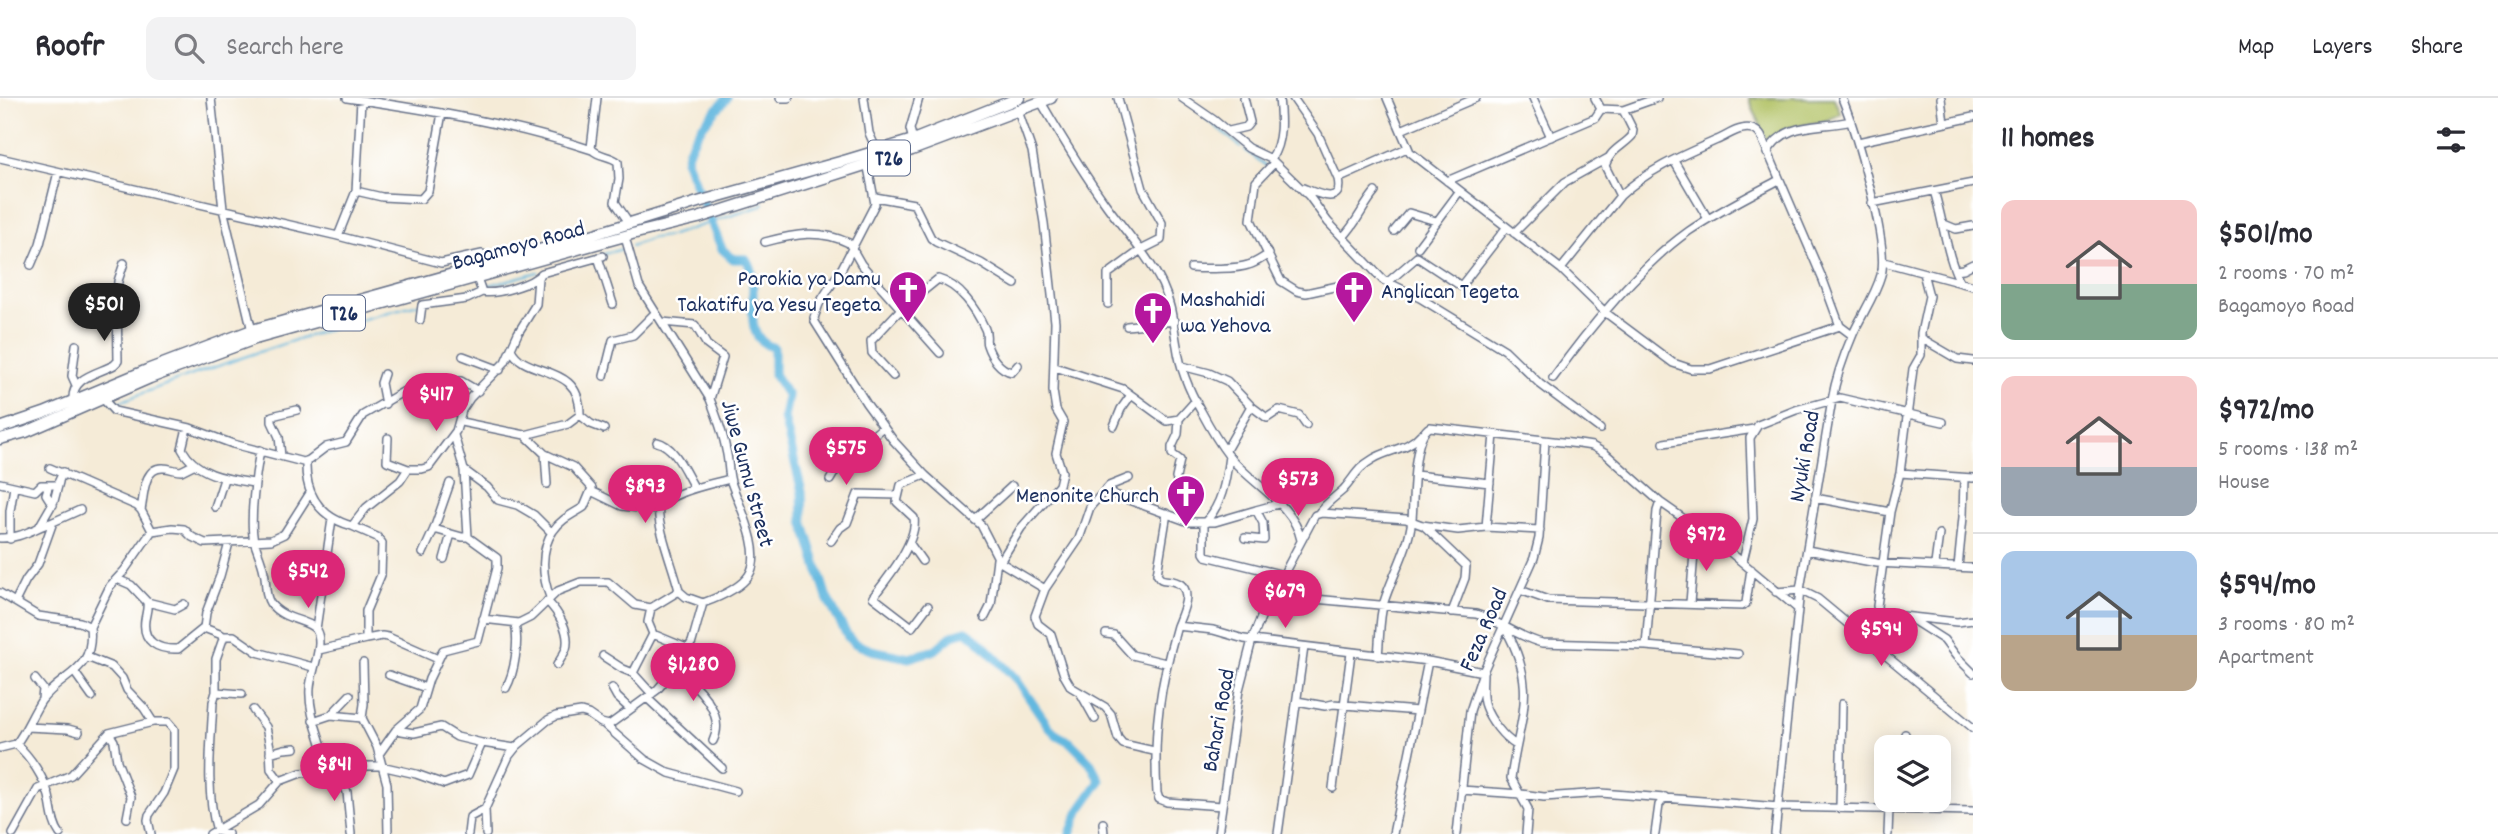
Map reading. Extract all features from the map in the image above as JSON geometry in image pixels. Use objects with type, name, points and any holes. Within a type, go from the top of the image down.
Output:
[{"type":"highway","name":"Bagamoyo Road","points":[[0,428],[253,335],[694,203],[866,160],[877,151],[913,140],[1019,98]]},
{"type":"highway","name":"Bagamoyo Road","points":[[0,439],[26,432],[253,335],[698,218],[1046,100]]},
{"type":"street","points":[[211,98],[223,209],[253,335]]},
{"type":"street","points":[[347,98],[442,113],[593,150],[618,162],[619,179],[615,202],[630,224]]},
{"type":"street","points":[[593,150],[591,145],[597,98]]},
{"type":"street","points":[[780,98],[789,98]]},
{"type":"street","points":[[864,98],[869,133],[877,151]]},
{"type":"street","points":[[913,140],[910,130],[919,98]]},
{"type":"street","points":[[1108,304],[1108,274],[1140,250],[1161,240],[1162,223],[1143,189],[1118,98]]},
{"type":"street","points":[[1182,98],[1248,148],[1273,161],[1383,280],[1505,350],[1540,384],[1600,429]]},
{"type":"street","points":[[1229,131],[1246,127],[1250,122],[1244,98]]},
{"type":"street","points":[[1279,98],[1281,125],[1278,147],[1273,161],[1256,182],[1251,220],[1281,281],[1306,293],[1338,286],[1354,291]]},
{"type":"street","points":[[1293,98],[1318,134],[1339,179],[1338,190],[1334,196],[1328,197],[1299,187]]},
{"type":"street","points":[[1387,98],[1406,148],[1561,269],[1606,313],[1673,363],[1691,369],[1710,369],[1840,326]]},
{"type":"street","points":[[1401,130],[1476,98]]},
{"type":"street","points":[[1533,98],[1550,137]]},
{"type":"street","points":[[1595,98],[1601,109]]},
{"type":"street","points":[[1601,109],[1623,110],[1657,98]]},
{"type":"street","points":[[1842,98],[1858,142],[1884,262],[1973,286]]},
{"type":"street","points":[[1941,98],[1944,123]]},
{"type":"street","points":[[338,236],[356,191],[361,100]]},
{"type":"street","points":[[1046,100],[1094,187],[1162,283],[1175,321],[1182,366],[1200,411],[1227,453],[1278,504],[1298,529],[1301,541]]},
{"type":"street","points":[[1447,181],[1595,118],[1601,109]]},
{"type":"street","points":[[1620,196],[1605,166],[1615,149],[1632,136],[1633,130],[1623,110]]},
{"type":"street","points":[[985,617],[991,605],[999,560],[1021,528],[1059,485],[1062,472],[1056,453],[1063,422],[1054,402],[1052,380],[1055,367],[1055,322],[1045,223],[1032,151],[1018,111]]},
{"type":"street","points":[[356,191],[382,197],[421,200],[428,191],[442,113]]},
{"type":"street","points":[[1858,142],[1973,117]]},
{"type":"street","points":[[1767,153],[1772,143],[1795,129],[1851,121]]},
{"type":"street","points":[[1561,269],[1620,196],[1639,180],[1740,129],[1759,132],[1840,326],[1852,335]]},
{"type":"street","points":[[1339,179],[1406,148]]},
{"type":"street","points":[[0,158],[338,236],[440,263],[482,254],[487,256],[490,264]]},
{"type":"street","points":[[1514,233],[1565,182],[1608,158]]},
{"type":"street","points":[[866,160],[876,198],[873,209],[814,318],[817,326],[883,427],[925,475],[985,530],[999,560],[1045,589]]},
{"type":"street","points":[[1674,161],[1708,219]]},
{"type":"street","points":[[31,265],[40,244],[58,172]]},
{"type":"street","points":[[1553,378],[1643,269],[1672,244],[1708,219],[1779,180]]},
{"type":"street","points":[[1872,203],[1973,183]]},
{"type":"street","points":[[1934,191],[1961,283]]},
{"type":"street","points":[[1343,237],[1356,223],[1366,202],[1375,192]]},
{"type":"street","points":[[1418,247],[1459,192]]},
{"type":"street","points":[[876,198],[914,204],[931,238],[936,242],[975,259],[1015,284]]},
{"type":"street","points":[[1394,231],[1409,213],[1436,221]]},
{"type":"street","points":[[1943,224],[1956,229],[1973,226]]},
{"type":"street","points":[[1388,282],[1417,257],[1461,286],[1507,228]]},
{"type":"street","points":[[765,242],[806,233],[844,241],[940,353]]},
{"type":"street","name":"Jiwe Gumu Street","points":[[625,237],[639,286],[709,399],[726,450],[730,480],[747,524],[753,560],[749,575],[739,585],[703,603]]},
{"type":"street","points":[[1191,268],[1206,270],[1242,267],[1269,254]]},
{"type":"street","points":[[420,320],[422,305],[467,299],[482,292],[500,292],[538,278],[542,273],[565,264],[600,257],[613,304]]},
{"type":"street","points":[[73,401],[76,385],[118,361],[117,298],[124,262]]},
{"type":"street","name":"Nyuki Road","points":[[1775,834],[1800,590],[1836,379],[1852,335],[1878,284],[1884,262]]},
{"type":"street","points":[[1955,270],[1973,264]]},
{"type":"street","points":[[1923,273],[1929,296],[1921,338],[1921,355],[1913,369],[1900,473],[1890,512],[1877,610],[1882,614],[1907,617],[1957,622],[1973,620]]},
{"type":"street","points":[[477,278],[482,292]]},
{"type":"street","points":[[388,438],[387,461],[408,469],[429,467],[454,435],[465,406],[500,370],[536,304],[538,278]]},
{"type":"street","points":[[893,376],[872,352],[871,341],[901,309],[938,279],[946,281],[970,304],[985,329],[986,342],[999,367],[1012,372],[1018,365]]},
{"type":"street","points":[[604,376],[613,340],[633,335],[655,313]]},
{"type":"street","points":[[1127,326],[1175,321]]},
{"type":"street","points":[[662,322],[695,325],[707,345],[723,357],[715,389],[709,399]]},
{"type":"street","points":[[1921,338],[1957,359],[1973,362]]},
{"type":"street","points":[[76,345],[72,376],[76,385]]},
{"type":"street","points":[[511,349],[520,361],[551,371],[566,381],[579,400],[580,415],[591,424],[604,429]]},
{"type":"street","points":[[463,356],[500,370]]},
{"type":"street","points":[[1182,366],[1227,381],[1267,418],[1279,410],[1299,415],[1306,425]]},
{"type":"street","points":[[1055,367],[1115,385],[1167,421],[1180,419]]},
{"type":"street","points":[[384,374],[382,383],[385,404]]},
{"type":"street","points":[[306,462],[326,447],[346,442],[363,415],[413,386],[437,381],[461,381],[478,391]]},
{"type":"street","points":[[1114,426],[1131,395]]},
{"type":"street","points":[[1743,561],[1753,519],[1750,439],[1754,429],[1762,422],[1840,398],[1943,422]]},
{"type":"street","points":[[103,399],[114,411],[187,428],[233,444],[306,462]]},
{"type":"street","points":[[1176,478],[1180,460],[1171,451],[1178,434],[1180,419],[1196,400]]},
{"type":"street","points":[[1251,406],[1227,453],[1226,483],[1212,514],[1204,523],[1205,555],[1284,575]]},
{"type":"street","points":[[281,456],[279,436],[272,416],[297,410]]},
{"type":"street","points":[[461,422],[525,435],[568,424],[580,415]]},
{"type":"street","points":[[1378,656],[1383,605],[1405,551],[1412,521],[1415,475],[1422,433],[1434,426],[1600,449],[1660,502],[1743,561],[1776,592],[1798,608]]},
{"type":"street","points":[[830,480],[840,463],[883,427]]},
{"type":"street","points":[[187,428],[182,449],[195,464],[224,479],[254,483]]},
{"type":"street","points":[[1664,443],[1754,429]]},
{"type":"street","name":"Bahari Road","points":[[1218,834],[1239,690],[1252,640],[1276,590],[1314,517],[1349,483],[1356,472],[1375,457],[1400,450],[1416,441],[1422,433]]},
{"type":"street","points":[[454,435],[464,471],[468,537]]},
{"type":"street","points":[[525,435],[545,454],[573,467],[591,484],[584,507],[567,516],[551,532],[544,561],[543,572],[548,599],[560,615],[567,640],[566,649],[557,665]]},
{"type":"street","points":[[1486,527],[1494,435]]},
{"type":"street","name":"Feza Road","points":[[1457,834],[1470,711],[1503,624],[1534,558],[1540,530],[1545,441]]},
{"type":"street","points":[[657,442],[668,447],[676,456],[694,487]]},
{"type":"street","points":[[260,450],[254,483],[254,540],[270,603],[283,615],[316,629]]},
{"type":"street","points":[[545,454],[547,484]]},
{"type":"street","points":[[306,462],[310,493],[320,509],[332,519],[377,537],[382,543],[382,575],[365,614],[366,639]]},
{"type":"street","points":[[141,510],[149,474],[161,467],[181,471],[195,464]]},
{"type":"street","points":[[50,468],[117,496],[141,510],[152,531]]},
{"type":"street","points":[[352,526],[366,508],[400,481],[408,469]]},
{"type":"street","points":[[464,471],[487,487],[498,500],[517,505],[534,515],[551,532]]},
{"type":"street","points":[[38,527],[52,505],[63,472]]},
{"type":"street","points":[[1900,473],[1973,478]]},
{"type":"street","points":[[925,475],[901,485],[896,499],[915,523],[910,544],[873,597],[912,627],[928,606]]},
{"type":"street","points":[[1415,475],[1490,483]]},
{"type":"street","points":[[1129,478],[1104,491],[1090,507],[1079,539],[1045,589],[1036,611],[1036,621],[1051,634],[1065,678],[1071,687],[1096,700],[1111,714],[1118,738],[1123,744],[1154,751]]},
{"type":"street","points":[[1958,567],[1964,478]]},
{"type":"street","points":[[215,507],[224,479]]},
{"type":"street","points":[[605,725],[613,724],[649,696],[675,669],[689,649],[703,603],[686,597],[679,591],[659,525],[659,510],[663,503],[694,487],[730,480]]},
{"type":"street","points":[[0,483],[32,491],[41,485],[57,485],[60,481]]},
{"type":"street","points":[[423,553],[450,483]]},
{"type":"street","points":[[49,485],[46,496],[52,505]]},
{"type":"street","points":[[975,520],[1012,486]]},
{"type":"street","points":[[10,539],[10,511],[14,487]]},
{"type":"street","points":[[591,491],[622,506],[659,510]]},
{"type":"street","points":[[1104,491],[1189,522],[1204,523],[1229,519],[1278,504]]},
{"type":"street","points":[[0,748],[16,744],[42,700],[75,673],[87,657],[90,627],[110,586],[152,531],[180,528],[205,543],[271,540],[284,534],[310,493]]},
{"type":"street","points":[[831,541],[847,523],[858,494],[898,495]]},
{"type":"street","points":[[1815,498],[1890,512]]},
{"type":"street","points":[[1646,646],[1657,511],[1660,502]]},
{"type":"street","points":[[0,538],[19,537],[80,510]]},
{"type":"street","points":[[1245,538],[1266,538],[1263,523],[1256,510]]},
{"type":"street","points":[[1167,513],[1157,574],[1163,580],[1179,583],[1186,592],[1187,602],[1166,663],[1159,699],[1154,751],[1157,793],[1159,799],[1167,802],[1222,806]]},
{"type":"street","points":[[1320,513],[1412,521],[1458,530],[1486,527],[1540,530]]},
{"type":"street","points":[[328,771],[309,704],[313,667],[319,650],[316,629],[332,519]]},
{"type":"street","points":[[15,601],[38,564],[53,522]]},
{"type":"street","points":[[1422,525],[1466,566],[1465,578],[1452,612]]},
{"type":"street","points":[[379,754],[396,730],[421,709],[426,688],[438,659],[446,648],[478,641],[498,563],[497,558],[468,537],[434,529]]},
{"type":"street","points":[[444,559],[451,534]]},
{"type":"street","points":[[1935,564],[1939,534]]},
{"type":"street","points":[[1690,603],[1695,541]]},
{"type":"street","points":[[147,602],[145,628],[149,640],[155,647],[178,649],[204,628],[206,613],[229,543]]},
{"type":"street","points":[[910,544],[922,561]]},
{"type":"street","points":[[1807,550],[1884,562],[1973,568]]},
{"type":"street","points":[[1520,590],[1548,600],[1744,606],[1751,569]]},
{"type":"street","points":[[117,579],[131,585],[147,602],[174,608],[184,604]]},
{"type":"street","points":[[483,619],[515,624],[531,617],[548,599],[581,582],[602,580],[612,584],[635,605],[651,608],[679,591]]},
{"type":"street","points":[[1276,590],[1304,598],[1476,614],[1503,624],[1527,639],[1542,643],[1646,646],[1738,654]]},
{"type":"street","points":[[1776,592],[1800,590],[1818,599],[1973,728]]},
{"type":"street","points":[[0,593],[38,616],[80,622],[90,627]]},
{"type":"street","points":[[651,608],[648,622],[653,634],[689,649]]},
{"type":"street","points":[[1907,617],[1944,640],[1973,673]]},
{"type":"street","points":[[506,688],[511,679],[517,633],[515,624]]},
{"type":"street","points":[[1503,624],[1515,645],[1526,683],[1526,701],[1511,778],[1528,808],[1526,834]]},
{"type":"street","points":[[1177,626],[1213,630],[1252,640],[1428,661],[1483,673],[1484,705],[1493,721],[1509,741],[1516,745]]},
{"type":"street","points":[[204,628],[223,636],[234,636],[257,652],[268,656],[313,667]]},
{"type":"street","points":[[633,673],[653,634]]},
{"type":"street","points":[[1106,634],[1114,635],[1132,655],[1166,663]]},
{"type":"street","points":[[214,832],[210,749],[216,692],[216,659],[223,636]]},
{"type":"street","points":[[319,650],[382,636],[438,659]]},
{"type":"street","points":[[1278,834],[1304,647]]},
{"type":"street","points":[[1333,788],[1350,653]]},
{"type":"street","points":[[603,656],[633,673],[649,696],[722,768]]},
{"type":"street","points":[[87,657],[112,667],[153,722]]},
{"type":"street","points":[[1394,834],[1428,661]]},
{"type":"street","points":[[363,663],[362,718],[379,754],[388,794],[387,834]]},
{"type":"street","points":[[675,669],[697,686],[717,720],[718,729],[713,741]]},
{"type":"street","points":[[75,673],[92,696]]},
{"type":"street","points":[[390,675],[426,688]]},
{"type":"street","points":[[35,680],[43,690],[42,700]]},
{"type":"street","points":[[612,688],[630,709]]},
{"type":"street","points":[[216,692],[242,694]]},
{"type":"street","points":[[1081,693],[1095,719]]},
{"type":"street","points":[[331,715],[345,697],[350,695]]},
{"type":"street","points":[[1297,701],[1325,706],[1344,704],[1419,711]]},
{"type":"street","points":[[1840,807],[1842,704]]},
{"type":"street","points":[[253,710],[266,727],[271,769],[280,781]]},
{"type":"street","points":[[486,834],[485,809],[515,748],[556,716],[581,712],[588,714],[644,759],[669,773],[736,791]]},
{"type":"street","points":[[313,721],[331,715],[362,718]]},
{"type":"street","points":[[13,834],[38,789],[71,775],[109,733],[153,722],[167,722],[174,729],[174,765],[164,793],[149,815],[151,834]]},
{"type":"street","points":[[27,727],[79,732]]},
{"type":"street","points":[[396,730],[414,733],[441,727],[453,736],[515,748]]},
{"type":"street","points":[[109,733],[114,741],[117,761],[131,797],[127,818]]},
{"type":"street","points":[[214,832],[259,805],[280,781],[301,773],[338,771],[354,766],[381,766],[447,783],[468,775],[482,743]]},
{"type":"street","points":[[16,744],[30,760],[46,787],[54,823],[60,834]]},
{"type":"street","points":[[270,753],[295,748]]},
{"type":"street","points":[[338,771],[347,792],[351,834]]},
{"type":"street","points":[[1461,790],[1544,797],[1601,793],[1779,807],[1874,808]]},
{"type":"street","points":[[1655,834],[1659,806],[1665,797]]},
{"type":"street","points":[[468,834],[470,817],[485,809]]},
{"type":"street","points":[[1951,809],[1973,811]]},
{"type":"street","points":[[1888,834],[1889,812]]},
{"type":"street","points":[[1103,824],[1104,834]]},
{"type":"street","points":[[214,832],[228,834]]},
{"type":"green space","points":[[1749,98],[1834,98],[1841,114],[1825,121],[1788,128],[1766,140]]},
{"type":"waterway","points":[[727,98],[697,134],[686,161],[722,249],[733,259],[746,259],[751,271],[753,322],[762,342],[774,348],[774,374],[788,396],[784,418],[802,492],[803,521],[827,598],[848,637],[854,643],[871,650],[909,658],[935,650],[953,635],[966,631],[976,638],[1016,679],[1049,727],[1070,742],[1090,762],[1100,781],[1079,811],[1070,834]]},
{"type":"waterway","points":[[1204,117],[1241,147]]},
{"type":"waterway","points":[[1245,150],[1266,166]]},
{"type":"waterway","points":[[690,199],[744,181],[775,175]]},
{"type":"waterway","points":[[631,246],[652,238],[669,236],[764,203]]},
{"type":"waterway","points":[[604,254],[626,248]]},
{"type":"waterway","points":[[482,287],[538,272]]},
{"type":"waterway","points":[[437,299],[478,288]]},
{"type":"waterway","points":[[114,404],[265,350],[418,304]]},
{"type":"place","name":"Parokia ya Damu Takatifu ya Yesu Tegeta","points":[[908,324]]},
{"type":"place","name":"Anglican Tegeta","points":[[1354,324]]},
{"type":"place","name":"Mashahidi wa Yehova","points":[[1153,345]]},
{"type":"place","name":"Menonite Church","points":[[1186,528]]}]
